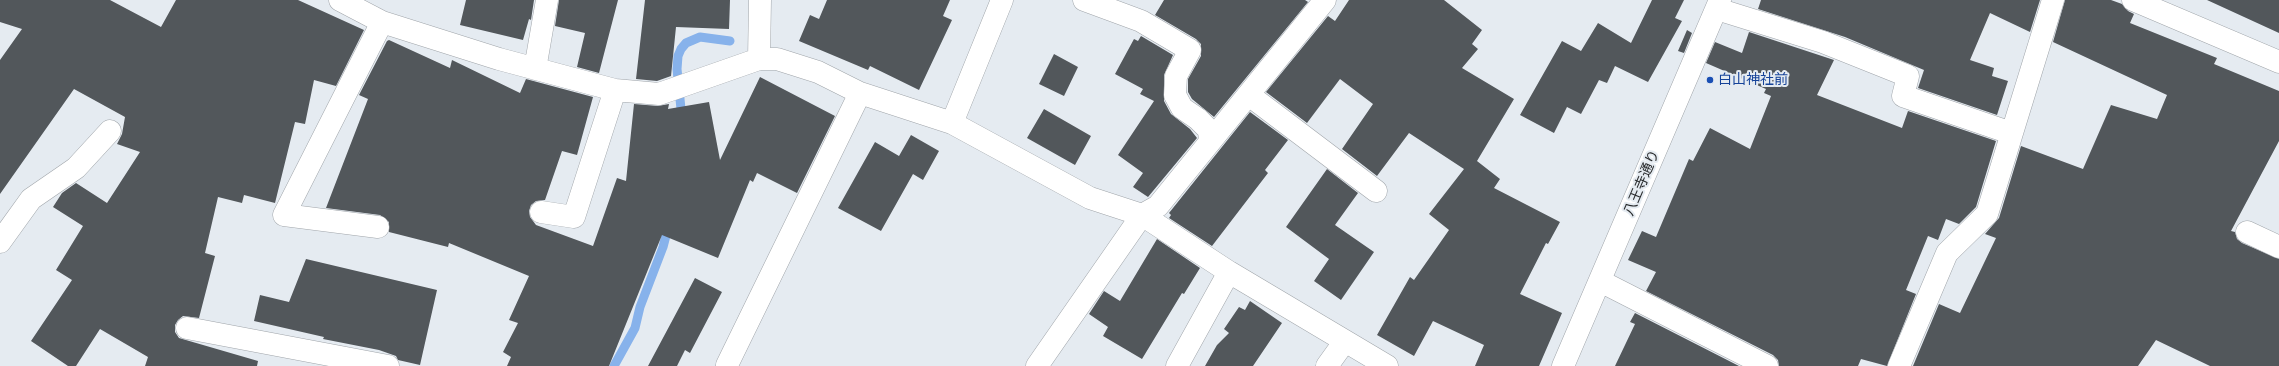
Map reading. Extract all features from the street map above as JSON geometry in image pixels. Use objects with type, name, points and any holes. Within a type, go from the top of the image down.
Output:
[{"type":"street","points":[[340,0],[382,22],[535,69],[615,90],[659,94],[759,59],[777,59],[818,72],[860,93],[952,123],[1090,198],[1142,215],[1230,272],[1387,366]]},
{"type":"street","points":[[535,69],[547,0]]},
{"type":"street","points":[[759,59],[760,0]]},
{"type":"street","points":[[952,123],[1002,0]]},
{"type":"street","points":[[1084,0],[1141,21],[1190,50],[1176,76],[1175,95],[1182,108],[1198,119],[1209,130],[1210,142]]},
{"type":"street","points":[[1037,366],[1142,215],[1158,206],[1325,0]]},
{"type":"street","points":[[1899,366],[1946,253],[1987,214],[2053,0]]},
{"type":"street","points":[[2133,0],[2279,62]]},
{"type":"street","points":[[1719,4],[1823,42],[1908,76],[1903,96],[2012,133]]},
{"type":"street","name":"八王寺通り","points":[[1563,366],[1719,4]]},
{"type":"street","points":[[378,228],[284,216],[382,22]]},
{"type":"street","points":[[541,212],[574,217],[615,90]]},
{"type":"street","points":[[727,365],[860,93]]},
{"type":"street","points":[[1249,95],[1376,191]]},
{"type":"street","points":[[0,242],[31,199],[76,168],[110,131]]},
{"type":"street","points":[[2247,232],[2279,247]]},
{"type":"street","points":[[1176,366],[1230,272]]},
{"type":"street","points":[[1600,281],[1767,366]]},
{"type":"street","points":[[187,328],[388,366]]},
{"type":"street","points":[[1327,366],[1345,341]]},
{"type":"building","points":[[0,0],[110,0],[161,27],[176,0],[298,0],[364,30],[336,86],[314,80],[305,124],[295,122],[275,203],[244,195],[242,203],[218,197],[205,253],[215,256],[199,318],[183,316],[175,325],[175,332],[179,338],[258,361],[257,366],[145,366],[148,357],[100,329],[76,366],[68,366],[31,341],[72,280],[56,270],[83,226],[53,207],[62,193],[76,183],[107,203],[140,152],[117,144],[122,134],[125,117],[74,89],[0,194],[0,60],[22,29],[0,22]]},
{"type":"building","points":[[466,0],[534,0],[531,20],[529,19],[523,40],[460,25]]},
{"type":"building","points":[[559,0],[618,0],[599,73],[577,67],[585,33],[555,26]]},
{"type":"building","points":[[645,0],[730,0],[729,29],[676,27],[671,76],[657,81],[636,79]]},
{"type":"building","points":[[827,0],[950,0],[943,16],[952,20],[919,90],[870,66],[868,70],[799,41],[810,15],[819,19]]},
{"type":"building","points":[[1164,0],[1305,0],[1308,2],[1214,117],[1192,99],[1188,92],[1188,79],[1201,56],[1201,44],[1196,39],[1155,15]]},
{"type":"building","points":[[1349,0],[1444,0],[1482,30],[1472,44],[1478,49],[1462,68],[1514,99],[1477,161],[1500,179],[1494,188],[1560,222],[1548,244],[1546,243],[1520,294],[1562,313],[1539,366],[1475,366],[1484,345],[1433,321],[1414,356],[1377,335],[1410,277],[1414,280],[1449,230],[1429,214],[1464,169],[1409,133],[1377,176],[1342,149],[1373,104],[1340,79],[1307,123],[1266,92],[1328,16],[1335,21]]},
{"type":"building","points":[[1652,0],[1684,0],[1675,18],[1682,21],[1648,82],[1615,66],[1607,83],[1599,80],[1581,114],[1567,107],[1554,133],[1520,115],[1562,41],[1581,51],[1598,23],[1631,43]]},
{"type":"building","points":[[1761,0],[2040,0],[2030,32],[1990,13],[1970,60],[1994,68],[1992,76],[2008,81],[1997,115],[1918,88],[1924,70],[1845,37],[1758,9]]},
{"type":"building","points":[[2065,0],[2111,0],[2122,4],[2128,11],[2134,14],[2130,23],[2217,58],[2214,64],[2279,91],[2279,141],[2231,231],[2235,232],[2237,239],[2242,243],[2279,259],[2279,366],[2210,366],[2156,340],[2138,366],[1913,366],[1939,304],[1960,313],[1996,238],[1985,234],[1999,218],[2021,146],[2083,169],[2111,105],[2157,119],[2167,95],[2053,42]]},
{"type":"building","points":[[2207,0],[2279,0],[2279,33]]},
{"type":"building","points":[[1687,30],[1692,33],[1684,53],[1678,51]]},
{"type":"building","points":[[1749,32],[1834,60],[1817,95],[1902,128],[1908,111],[1996,141],[1976,207],[1959,224],[1946,219],[1938,240],[1928,236],[1906,290],[1916,294],[1887,366],[1861,359],[1858,366],[1779,366],[1778,360],[1773,355],[1646,291],[1656,272],[1628,260],[1642,231],[1656,237],[1689,159],[1693,161],[1710,128],[1750,149],[1771,96],[1764,93],[1766,89],[1706,63],[1715,42],[1742,53]]},
{"type":"building","points":[[1141,36],[1173,55],[1164,75],[1164,101],[1171,114],[1190,129],[1197,138],[1148,197],[1133,187],[1143,173],[1118,155],[1154,101],[1140,94],[1143,89],[1115,74],[1134,39],[1138,41]]},
{"type":"building","points":[[389,40],[450,68],[452,60],[520,93],[526,79],[593,97],[577,155],[562,151],[545,200],[536,201],[531,205],[529,211],[530,217],[536,225],[593,246],[617,178],[626,181],[634,104],[658,106],[669,104],[668,109],[709,102],[720,160],[760,77],[835,116],[797,193],[757,173],[753,182],[750,180],[718,258],[662,235],[609,366],[507,366],[511,357],[503,352],[518,323],[509,320],[529,276],[449,243],[448,247],[389,232],[389,222],[380,215],[326,208],[368,99],[359,95],[387,41]]},
{"type":"building","points":[[1054,54],[1078,67],[1064,96],[1039,84]]},
{"type":"building","points":[[1044,109],[1091,136],[1075,165],[1027,138]]},
{"type":"building","points":[[1250,112],[1288,140],[1265,170],[1268,173],[1212,246],[1169,218],[1171,215],[1169,213]]},
{"type":"building","points":[[911,135],[939,151],[923,180],[913,174],[881,231],[838,208],[875,142],[899,156]]},
{"type":"building","points":[[1327,169],[1358,193],[1335,225],[1374,252],[1341,300],[1314,281],[1329,259],[1286,227]]},
{"type":"building","points":[[1157,239],[1200,268],[1184,294],[1182,293],[1142,359],[1103,336],[1108,327],[1089,314],[1104,291],[1120,301]]},
{"type":"building","points":[[306,259],[437,290],[420,365],[398,360],[396,356],[379,350],[323,339],[324,337],[254,321],[260,295],[289,302]]},
{"type":"building","points":[[695,278],[722,292],[690,353],[685,350],[677,366],[648,366]]},
{"type":"building","points":[[1250,301],[1282,323],[1253,366],[1205,366],[1217,345],[1229,333],[1224,329],[1239,307],[1245,310]]},
{"type":"building","points":[[1635,313],[1739,366],[1615,366],[1635,324],[1630,322]]},
{"type":"waterway","points":[[682,119],[677,69],[678,56],[681,49],[686,43],[700,37],[730,41]]},
{"type":"waterway","points":[[614,366],[635,328],[640,307],[663,247],[669,224]]},
{"type":"place","name":"白山神社前","points":[[1710,80]]}]
